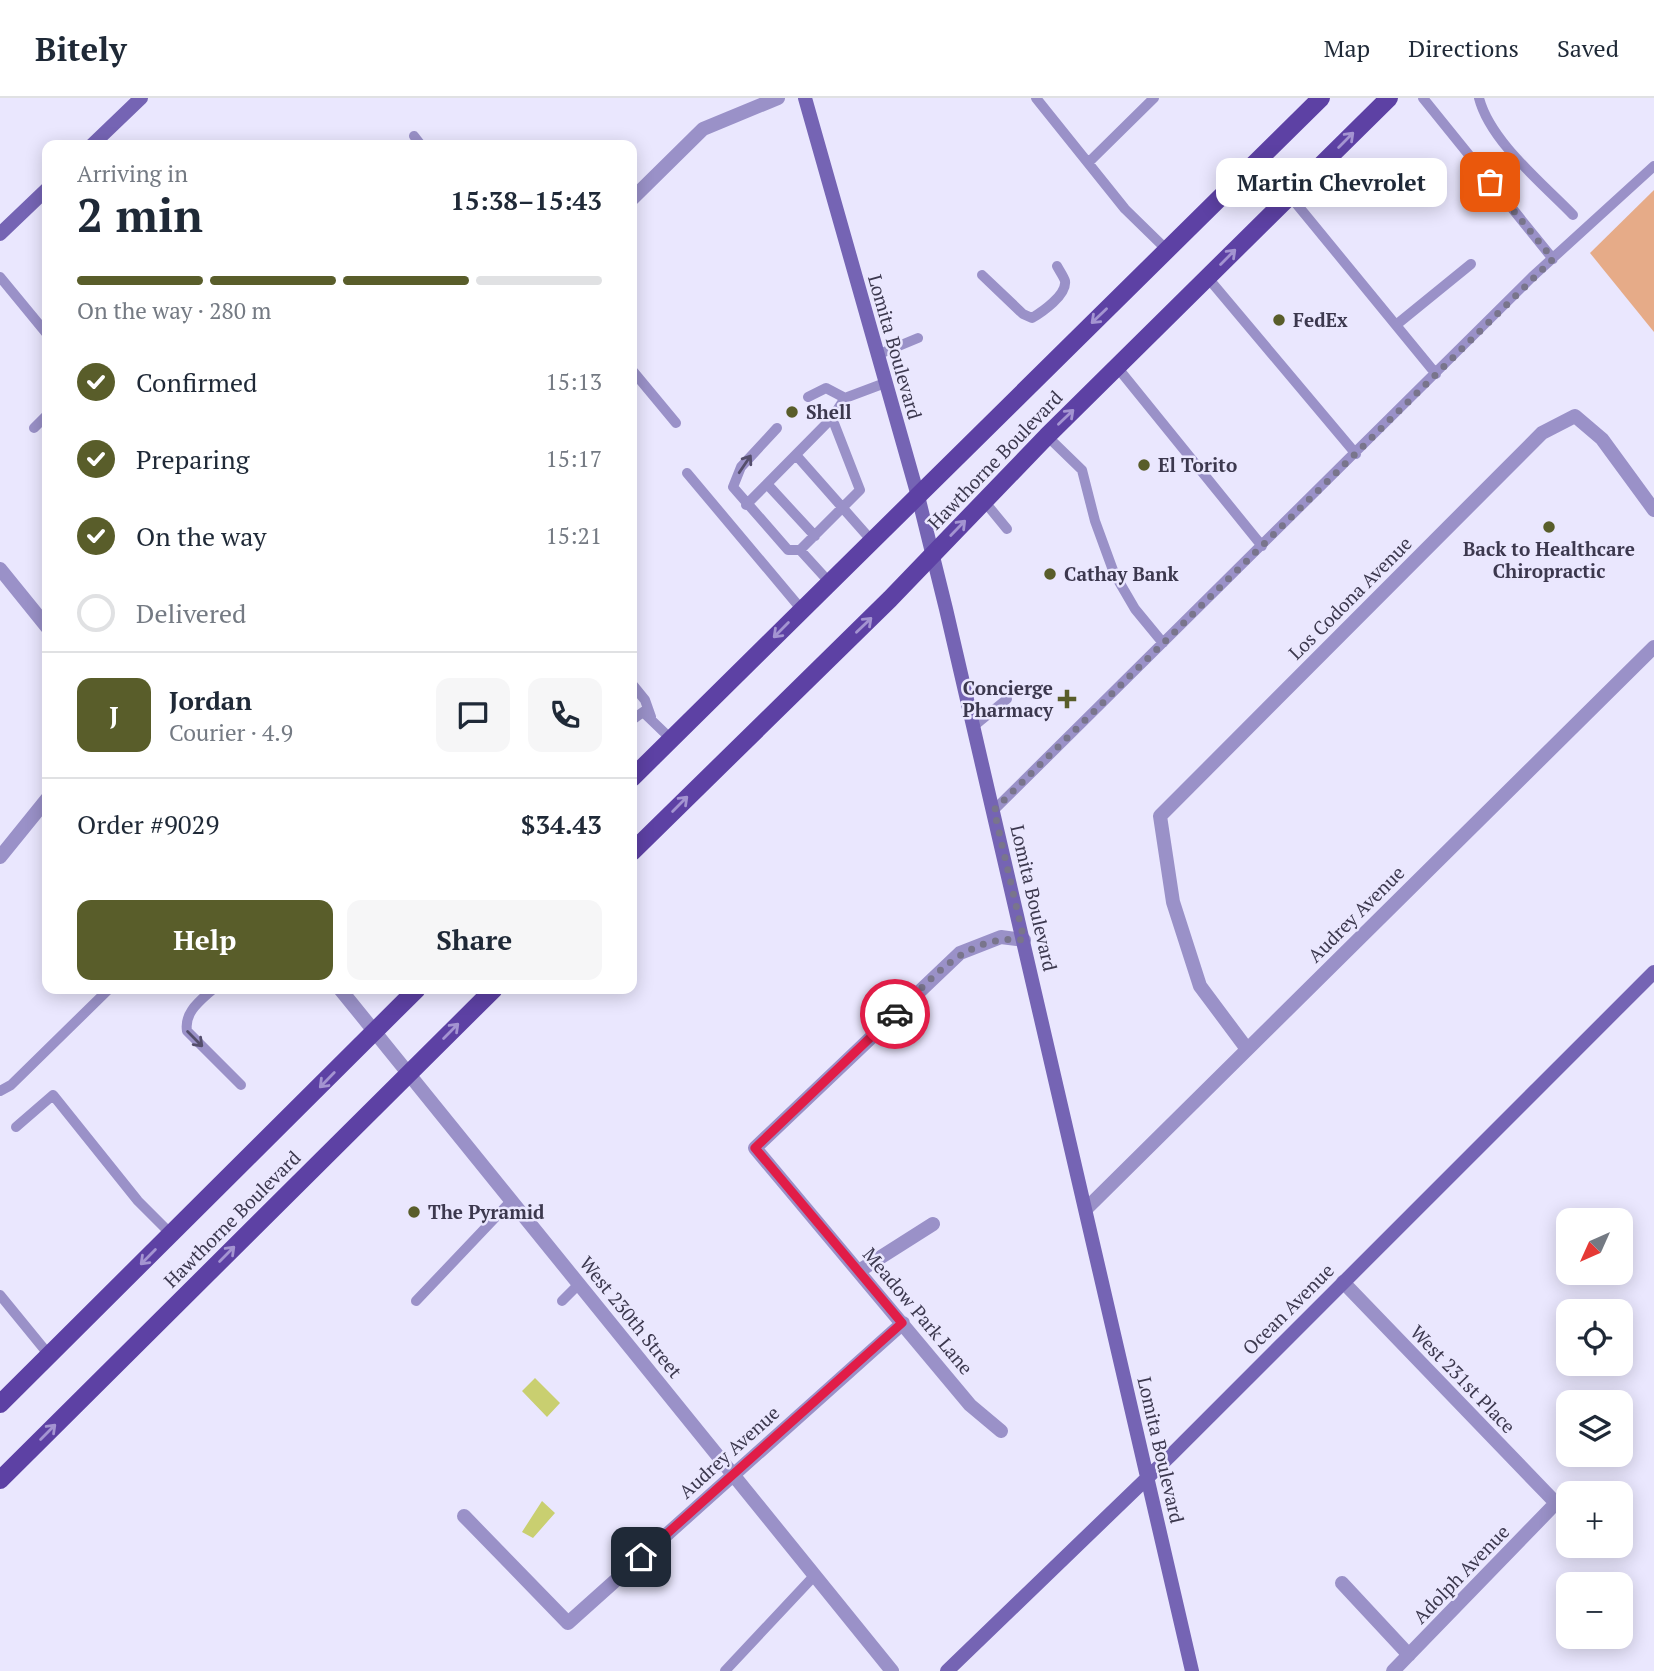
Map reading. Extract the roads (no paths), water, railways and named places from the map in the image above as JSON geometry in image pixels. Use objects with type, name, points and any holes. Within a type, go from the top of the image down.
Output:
[{"type":"main road","points":[[97,140],[141,98]]},
{"type":"main road","name":"Lomita Boulevard","points":[[805,98],[933,554],[1192,1671]]},
{"type":"main road","name":"Hawthorne Boulevard","points":[[637,773],[1321,98]]},
{"type":"main road","name":"Hawthorne Boulevard","points":[[637,847],[1389,98]]},
{"type":"main road","points":[[0,234],[42,199]]},
{"type":"main road","name":"Ocean Avenue","points":[[947,1671],[1147,1477],[1654,972]]},
{"type":"main road","name":"Hawthorne Boulevard","points":[[0,1404],[412,994]]},
{"type":"main road","name":"Hawthorne Boulevard","points":[[0,1480],[489,994]]},
{"type":"street","points":[[637,194],[703,128],[778,98]]},
{"type":"street","name":"Los Codona Avenue","points":[[1247,1049],[1200,986],[1173,902],[1160,816],[1542,433],[1574,416],[1602,439],[1654,510]]},
{"type":"street","points":[[0,569],[42,621]]},
{"type":"street","name":"Audrey Avenue","points":[[1086,1209],[1654,647]]},
{"type":"street","points":[[0,858],[42,805]]},
{"type":"street","name":"Meadow Park Lane","points":[[1001,1432],[970,1405],[755,1148],[960,953],[1002,937],[1024,940]]},
{"type":"street","name":"West 230th Street","points":[[344,994],[892,1671]]},
{"type":"street","points":[[859,1270],[933,1224]]},
{"type":"street","name":"West 231st Place","points":[[1343,1282],[1556,1503]]},
{"type":"street","name":"Audrey Avenue","points":[[464,1516],[568,1623],[902,1323]]},
{"type":"street","name":"Adolph Avenue","points":[[1393,1671],[1556,1503]]},
{"type":"street","points":[[1342,1583],[1409,1655]]},
{"type":"lane","points":[[1036,98],[1125,209],[1167,250]]},
{"type":"lane","points":[[1089,162],[1154,98]]},
{"type":"lane","points":[[1423,98],[1553,259]]},
{"type":"lane","points":[[1479,98],[1486,117],[1498,136],[1573,215]]},
{"type":"lane","points":[[414,136],[417,140]]},
{"type":"lane","points":[[994,810],[1553,259],[1654,166]]},
{"type":"lane","points":[[1290,196],[1436,374]]},
{"type":"lane","points":[[1396,325],[1471,264]]},
{"type":"lane","points":[[982,275],[1023,314],[1032,318],[1043,312],[1063,290],[1065,282],[1057,266]]},
{"type":"lane","points":[[0,277],[42,328]]},
{"type":"lane","points":[[1208,278],[1356,454]]},
{"type":"lane","points":[[877,355],[918,338]]},
{"type":"lane","points":[[1117,367],[1262,546]]},
{"type":"lane","points":[[637,376],[676,423]]},
{"type":"lane","points":[[746,505],[832,418],[845,398],[885,383]]},
{"type":"lane","points":[[808,397],[827,388],[845,398]]},
{"type":"lane","points":[[800,551],[860,490],[832,418]]},
{"type":"lane","points":[[34,428],[42,420]]},
{"type":"lane","points":[[777,428],[749,457],[733,487],[788,550],[800,551],[831,584]]},
{"type":"lane","points":[[1047,436],[1082,470],[1095,521],[1114,573],[1135,610],[1163,643]]},
{"type":"lane","points":[[796,455],[872,541]]},
{"type":"lane","points":[[687,473],[802,610]]},
{"type":"lane","points":[[766,484],[815,536]]},
{"type":"lane","points":[[984,501],[1007,529]]},
{"type":"lane","points":[[637,690],[645,700],[651,717]]},
{"type":"lane","points":[[974,726],[1007,699]]},
{"type":"lane","points":[[637,716],[643,712],[651,717],[671,739]]},
{"type":"lane","points":[[0,1091],[11,1085],[104,994]]},
{"type":"lane","points":[[208,994],[190,1012],[185,1021],[187,1031],[241,1085]]},
{"type":"lane","points":[[16,1127],[53,1095],[138,1201],[171,1234]]},
{"type":"lane","points":[[416,1301],[512,1200]]},
{"type":"lane","points":[[562,1301],[579,1284]]},
{"type":"lane","points":[[0,1295],[49,1355]]},
{"type":"lane","points":[[725,1671],[815,1576]]},
{"type":"place","name":"Martin Chevrolet","points":[[1490,182]]},
{"type":"place","name":"FedEx","points":[[1279,320]]},
{"type":"place","name":"Shell","points":[[792,412]]},
{"type":"place","name":"El Torito","points":[[1144,465]]},
{"type":"place","name":"Back to Healthcare Chiropractic","points":[[1549,527]]},
{"type":"place","name":"Cathay Bank","points":[[1050,574]]},
{"type":"place","name":"Concierge Pharmacy","points":[[1067,699]]},
{"type":"place","name":"The Pyramid","points":[[414,1212]]}]
